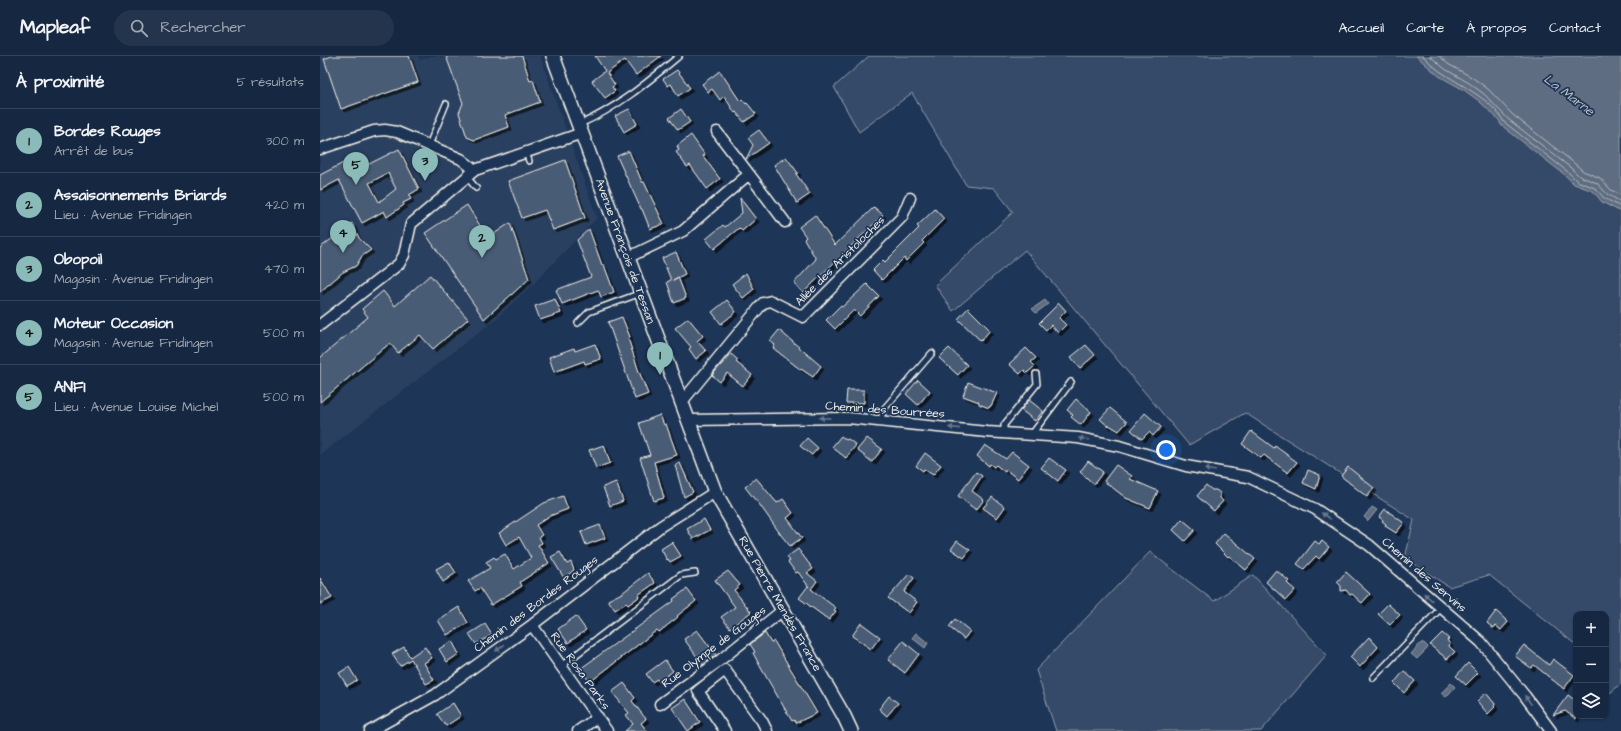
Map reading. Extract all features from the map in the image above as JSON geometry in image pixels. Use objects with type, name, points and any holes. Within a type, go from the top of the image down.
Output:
[{"type":"street","name":"Avenue François de Tessan","points":[[553,56],[715,492]]},
{"type":"street","points":[[320,325],[349,299],[399,264],[404,255],[412,224],[475,170],[528,156],[580,129]]},
{"type":"street","points":[[320,149],[374,131],[385,130],[397,132],[461,159],[475,170]]},
{"type":"street","points":[[717,132],[785,222]]},
{"type":"street","points":[[627,258],[683,231],[749,174]]},
{"type":"street","name":"Allée des Aristoloches","points":[[681,403],[763,303],[771,301],[803,317],[902,217],[910,198]]},
{"type":"street","name":"Chemin des Bourrées","points":[[687,420],[848,418],[1004,433],[1078,438],[1119,446],[1186,466],[1248,477]]},
{"type":"street","name":"Chemin des Servins","points":[[1248,477],[1316,509],[1363,541],[1481,642],[1525,696],[1551,731]]},
{"type":"street","name":"Rue Pierre Mendès France","points":[[715,492],[844,716],[851,731]]},
{"type":"street","name":"Chemin des Bordes Rouges","points":[[370,731],[435,695],[532,625],[661,526],[715,492]]},
{"type":"street","name":"Rue Olympe de Gouges","points":[[660,704],[720,661],[783,610]]},
{"type":"street","name":"Rue Rosa Parks","points":[[532,625],[608,731]]},
{"type":"street","name":"Rue Olympe de Gouges","points":[[725,731],[698,690],[725,670],[762,721],[766,731]]},
{"type":"street","name":"Rue Pierre Mendès France","points":[[844,716],[847,731]]},
{"type":"street","points":[[578,731],[598,717]]},
{"type":"lane","points":[[580,129],[648,82],[679,56]]},
{"type":"lane","points":[[429,145],[446,104]]},
{"type":"lane","points":[[467,177],[476,188]]},
{"type":"lane","points":[[578,323],[589,312],[642,293]]},
{"type":"lane","points":[[881,421],[883,410],[932,353]]},
{"type":"lane","points":[[1004,433],[1004,425],[1037,384],[1036,374]]},
{"type":"lane","points":[[1032,434],[1071,382]]},
{"type":"lane","points":[[561,666],[681,575],[695,573]]},
{"type":"lane","points":[[1372,678],[1441,608]]},
{"type":"shaded area","points":[[320,56],[418,56],[420,60],[432,56],[540,56],[597,218],[534,283],[492,322],[320,455]]},
{"type":"shaded area","points":[[869,56],[1424,56],[1621,206],[1621,684],[1609,694],[1609,611],[1573,611],[1573,643],[1489,575],[1449,587],[1405,558],[1414,520],[1245,413],[1189,445],[1025,250],[953,311],[935,285],[1013,212],[994,188],[966,185],[912,93],[859,132],[834,87]]},
{"type":"shaded area","points":[[1150,552],[1214,601],[1253,575],[1327,655],[1261,731],[1056,731],[1036,670]]},
{"type":"water","name":"La Marne","points":[[1416,56],[1621,56],[1621,212],[1602,202],[1593,191],[1574,184],[1565,175],[1501,125],[1499,120],[1479,101],[1464,90],[1439,76]]},
{"type":"water","points":[[1045,300],[1048,304],[1036,313],[1032,309]]},
{"type":"water","points":[[1372,507],[1377,510],[1368,521],[1364,517]]},
{"type":"water","points":[[916,633],[928,643],[925,648],[912,638]]},
{"type":"water","points":[[1421,643],[1424,643],[1428,647],[1417,659],[1411,654]]},
{"type":"water","points":[[1451,683],[1455,687],[1446,697],[1441,693]]},
{"type":"building","points":[[332,56],[409,56],[418,82],[341,109],[324,59]]},
{"type":"building","points":[[446,56],[522,56],[530,81],[533,80],[540,102],[505,115],[509,127],[474,140],[467,137],[459,113],[463,103]]},
{"type":"building","points":[[595,56],[661,56],[636,75],[625,60],[607,73],[615,85],[612,87],[615,91],[605,98],[592,81],[605,71]]},
{"type":"building","points":[[677,70],[690,88],[678,96],[671,84],[668,86],[663,79]]},
{"type":"building","points":[[720,71],[740,101],[742,99],[746,104],[747,103],[756,114],[744,122],[736,112],[735,113],[724,96],[720,100],[712,89],[708,92],[702,84]]},
{"type":"building","points":[[629,109],[637,124],[624,132],[615,116]]},
{"type":"building","points":[[681,109],[690,122],[678,130],[669,118]]},
{"type":"building","points":[[759,130],[769,143],[746,159],[753,145],[748,138]]},
{"type":"building","points":[[691,135],[705,155],[703,156],[720,179],[707,189],[690,165],[687,167],[676,152],[679,150],[677,146]]},
{"type":"building","points":[[399,149],[419,189],[409,195],[411,199],[403,203],[404,205],[387,217],[384,211],[362,223],[339,180],[320,190],[320,175],[355,157],[361,168]],"holes":[[[388,173],[396,189],[379,202],[369,183]]]},
{"type":"building","points":[[629,151],[642,182],[644,182],[664,224],[650,229],[617,156]]},
{"type":"building","points":[[786,157],[798,173],[796,174],[810,194],[797,203],[774,165]]},
{"type":"building","points":[[565,160],[585,218],[553,230],[545,210],[522,218],[508,181]]},
{"type":"building","points":[[740,198],[756,219],[742,231],[739,228],[714,249],[706,239],[723,225],[725,227],[742,213]]},
{"type":"building","points":[[467,205],[488,238],[510,223],[529,279],[484,319],[425,233]]},
{"type":"building","points":[[874,207],[883,215],[803,293],[794,283],[816,259],[804,239],[806,237],[799,227],[815,215],[835,245]]},
{"type":"building","points":[[935,209],[944,219],[922,241],[924,243],[906,261],[904,258],[882,280],[873,270],[883,260],[885,262],[919,228],[917,226]]},
{"type":"building","points":[[352,223],[359,238],[371,250],[362,256],[356,266],[343,272],[320,292],[320,248]]},
{"type":"building","points":[[589,229],[614,292],[601,297],[598,290],[562,304],[556,290],[591,277],[577,240]]},
{"type":"building","points":[[676,252],[685,274],[678,277],[686,298],[674,303],[667,282],[671,280],[662,258]]},
{"type":"building","points":[[746,273],[754,289],[743,298],[732,284]]},
{"type":"building","points":[[430,275],[468,319],[433,349],[420,335],[398,353],[390,343],[320,402],[320,358],[368,317],[362,309],[383,291],[395,306]]},
{"type":"building","points":[[867,284],[879,296],[860,316],[854,310],[835,329],[826,320],[840,306],[842,307]]},
{"type":"building","points":[[555,299],[561,313],[540,320],[535,306]]},
{"type":"building","points":[[727,300],[736,312],[721,324],[712,312]]},
{"type":"building","points":[[1059,303],[1066,311],[1059,318],[1066,325],[1058,333],[1051,325],[1046,330],[1039,323]]},
{"type":"building","points":[[968,308],[990,330],[981,341],[958,319]]},
{"type":"building","points":[[622,317],[630,337],[628,338],[638,369],[648,394],[635,399],[608,322]]},
{"type":"building","points":[[688,318],[703,336],[697,341],[706,351],[696,359],[689,349],[691,347],[675,328]]},
{"type":"building","points":[[779,330],[821,366],[813,377],[801,370],[773,348],[775,345],[770,341]]},
{"type":"building","points":[[595,344],[601,359],[585,364],[584,361],[554,372],[549,357],[574,348],[575,351]]},
{"type":"building","points":[[1086,345],[1095,355],[1080,368],[1071,357]]},
{"type":"building","points":[[949,348],[967,365],[958,375],[939,358]]},
{"type":"building","points":[[1026,348],[1036,358],[1031,362],[1035,366],[1027,373],[1024,370],[1020,374],[1009,364]]},
{"type":"building","points":[[731,354],[738,360],[736,362],[752,375],[743,386],[727,373],[720,382],[712,375]]},
{"type":"building","points":[[918,380],[930,391],[918,405],[906,394]]},
{"type":"building","points":[[968,382],[997,393],[989,408],[979,404],[979,402],[963,396]]},
{"type":"building","points":[[847,390],[864,390],[864,403],[846,403]]},
{"type":"building","points":[[1076,399],[1091,412],[1081,425],[1071,417],[1073,415],[1067,410]]},
{"type":"building","points":[[1029,400],[1043,411],[1035,421],[1021,410]]},
{"type":"building","points":[[1110,408],[1127,422],[1119,431],[1109,425],[1108,426],[1100,419]]},
{"type":"building","points":[[1145,413],[1161,427],[1153,436],[1149,432],[1142,439],[1131,430]]},
{"type":"building","points":[[660,415],[664,425],[666,424],[677,455],[654,462],[664,498],[654,501],[640,458],[650,455],[639,423]]},
{"type":"building","points":[[1251,431],[1274,448],[1275,446],[1297,462],[1288,473],[1264,455],[1261,458],[1242,444]]},
{"type":"building","points":[[841,436],[856,445],[846,458],[832,447]]},
{"type":"building","points":[[807,438],[818,448],[812,455],[800,446]]},
{"type":"building","points":[[867,438],[882,449],[872,462],[857,450]]},
{"type":"building","points":[[604,445],[610,463],[596,468],[589,450]]},
{"type":"building","points":[[985,445],[1006,459],[1012,452],[1029,465],[1018,479],[996,465],[994,467],[990,464],[989,466],[977,456]]},
{"type":"building","points":[[925,453],[941,465],[933,475],[916,466]]},
{"type":"building","points":[[1049,458],[1066,470],[1058,481],[1041,468]]},
{"type":"building","points":[[1088,461],[1103,472],[1094,484],[1080,472]]},
{"type":"building","points":[[680,463],[693,492],[684,497],[675,465]]},
{"type":"building","points":[[1116,465],[1132,476],[1130,479],[1158,491],[1150,508],[1126,498],[1104,481]]},
{"type":"building","points":[[1348,467],[1374,488],[1367,497],[1341,476]]},
{"type":"building","points":[[1308,470],[1320,475],[1316,489],[1303,483]]},
{"type":"building","points":[[976,472],[982,476],[972,491],[984,500],[976,510],[958,496]]},
{"type":"building","points":[[756,478],[777,503],[783,499],[793,513],[787,518],[802,538],[790,546],[745,487]]},
{"type":"building","points":[[616,482],[623,501],[610,506],[603,487]]},
{"type":"building","points":[[1206,485],[1212,490],[1216,490],[1220,493],[1220,498],[1223,501],[1214,511],[1197,496]]},
{"type":"building","points":[[563,496],[568,509],[547,517],[536,525],[542,535],[539,537],[542,543],[538,545],[549,563],[520,582],[522,586],[491,605],[480,588],[475,591],[468,581],[490,568],[486,562],[494,557],[496,559],[505,554],[514,569],[531,558],[519,537],[506,545],[499,533],[544,503]]},
{"type":"building","points":[[992,497],[1005,507],[997,518],[983,508]]},
{"type":"building","points":[[1385,509],[1404,523],[1396,533],[1385,526],[1386,524],[1379,517]]},
{"type":"building","points":[[704,519],[710,530],[693,539],[687,529]]},
{"type":"building","points":[[1182,519],[1195,530],[1185,541],[1173,530]]},
{"type":"building","points":[[600,525],[605,538],[586,545],[581,532]]},
{"type":"building","points":[[1224,533],[1255,559],[1246,570],[1229,556],[1228,557],[1215,544]]},
{"type":"building","points":[[957,541],[970,550],[964,558],[951,549]]},
{"type":"building","points":[[1315,541],[1319,544],[1322,541],[1329,547],[1319,559],[1316,556],[1304,569],[1297,564]]},
{"type":"building","points":[[672,542],[681,556],[670,562],[668,559],[667,560],[661,549]]},
{"type":"building","points":[[798,549],[813,569],[807,573],[817,581],[811,589],[836,608],[834,610],[836,611],[829,620],[799,598],[808,586],[809,587],[798,572],[796,573],[788,562],[790,561],[787,557]]},
{"type":"building","points":[[560,552],[567,564],[571,562],[574,570],[564,578],[551,557]]},
{"type":"building","points":[[449,562],[456,573],[443,582],[436,569]]},
{"type":"building","points":[[1276,570],[1289,581],[1287,583],[1295,590],[1286,600],[1266,582]]},
{"type":"building","points":[[728,571],[740,585],[734,590],[751,612],[730,628],[721,617],[735,607],[715,580]]},
{"type":"building","points":[[1346,572],[1370,594],[1362,603],[1352,594],[1350,595],[1346,590],[1341,591],[1341,586],[1337,582]]},
{"type":"building","points":[[648,573],[655,583],[638,595],[639,597],[628,605],[626,603],[615,610],[608,600],[622,593]]},
{"type":"building","points":[[909,574],[914,578],[904,592],[917,602],[909,613],[888,598]]},
{"type":"building","points":[[320,578],[332,598],[320,604]]},
{"type":"building","points":[[687,589],[696,601],[659,632],[657,630],[590,682],[580,669],[674,601],[673,599]]},
{"type":"building","points":[[1388,604],[1400,615],[1390,625],[1378,614]]},
{"type":"building","points":[[459,607],[468,623],[447,635],[438,620]]},
{"type":"building","points":[[1496,611],[1508,622],[1501,630],[1496,626],[1493,628],[1487,623]]},
{"type":"building","points":[[576,616],[586,630],[568,643],[558,629]]},
{"type":"building","points":[[955,619],[970,631],[964,639],[949,627]]},
{"type":"building","points":[[861,623],[880,637],[871,649],[852,636]]},
{"type":"building","points":[[485,624],[492,635],[476,644],[469,634]]},
{"type":"building","points":[[697,630],[716,655],[703,665],[684,639]]},
{"type":"building","points":[[765,633],[771,643],[774,641],[817,713],[796,723],[794,720],[792,721],[761,668],[753,653],[755,652],[750,644]]},
{"type":"building","points":[[1442,633],[1449,639],[1447,640],[1450,644],[1449,646],[1455,652],[1447,659],[1430,645]]},
{"type":"building","points":[[1369,637],[1378,647],[1360,667],[1350,657]]},
{"type":"building","points":[[452,641],[459,654],[447,662],[439,649]]},
{"type":"building","points":[[903,641],[919,654],[905,673],[888,660]]},
{"type":"building","points":[[1524,645],[1549,665],[1553,659],[1573,674],[1573,676],[1564,689],[1534,665],[1531,668],[1515,656]]},
{"type":"building","points":[[404,647],[410,657],[425,647],[432,658],[424,663],[434,680],[426,684],[411,659],[400,666],[392,654]]},
{"type":"building","points":[[665,660],[673,671],[659,682],[657,679],[652,682],[646,674]]},
{"type":"building","points":[[1468,663],[1478,673],[1466,685],[1456,676]]},
{"type":"building","points":[[349,667],[357,680],[347,686],[339,673]]},
{"type":"building","points":[[1404,671],[1415,681],[1404,693],[1394,683]]},
{"type":"building","points":[[624,683],[635,698],[632,701],[646,719],[641,723],[647,731],[625,731],[633,724],[626,715],[629,713],[612,692]]},
{"type":"building","points":[[1486,693],[1495,704],[1495,707],[1488,714],[1477,701]]},
{"type":"building","points":[[1568,695],[1573,699],[1573,717],[1565,711],[1553,715]]},
{"type":"building","points":[[889,696],[898,703],[887,716],[879,709]]},
{"type":"building","points":[[685,699],[700,722],[688,731],[672,708]]},
{"type":"building","points":[[453,703],[461,716],[446,726],[437,714]]},
{"type":"place","name":"Obopoil","points":[[425,181]]},
{"type":"place","name":"ANFI","points":[[356,185]]},
{"type":"place","name":"Moteur Occasion","points":[[343,253]]},
{"type":"place","name":"Assaisonnements Briards","points":[[482,258]]},
{"type":"place","name":"Bordes Rouges","points":[[660,375]]}]
